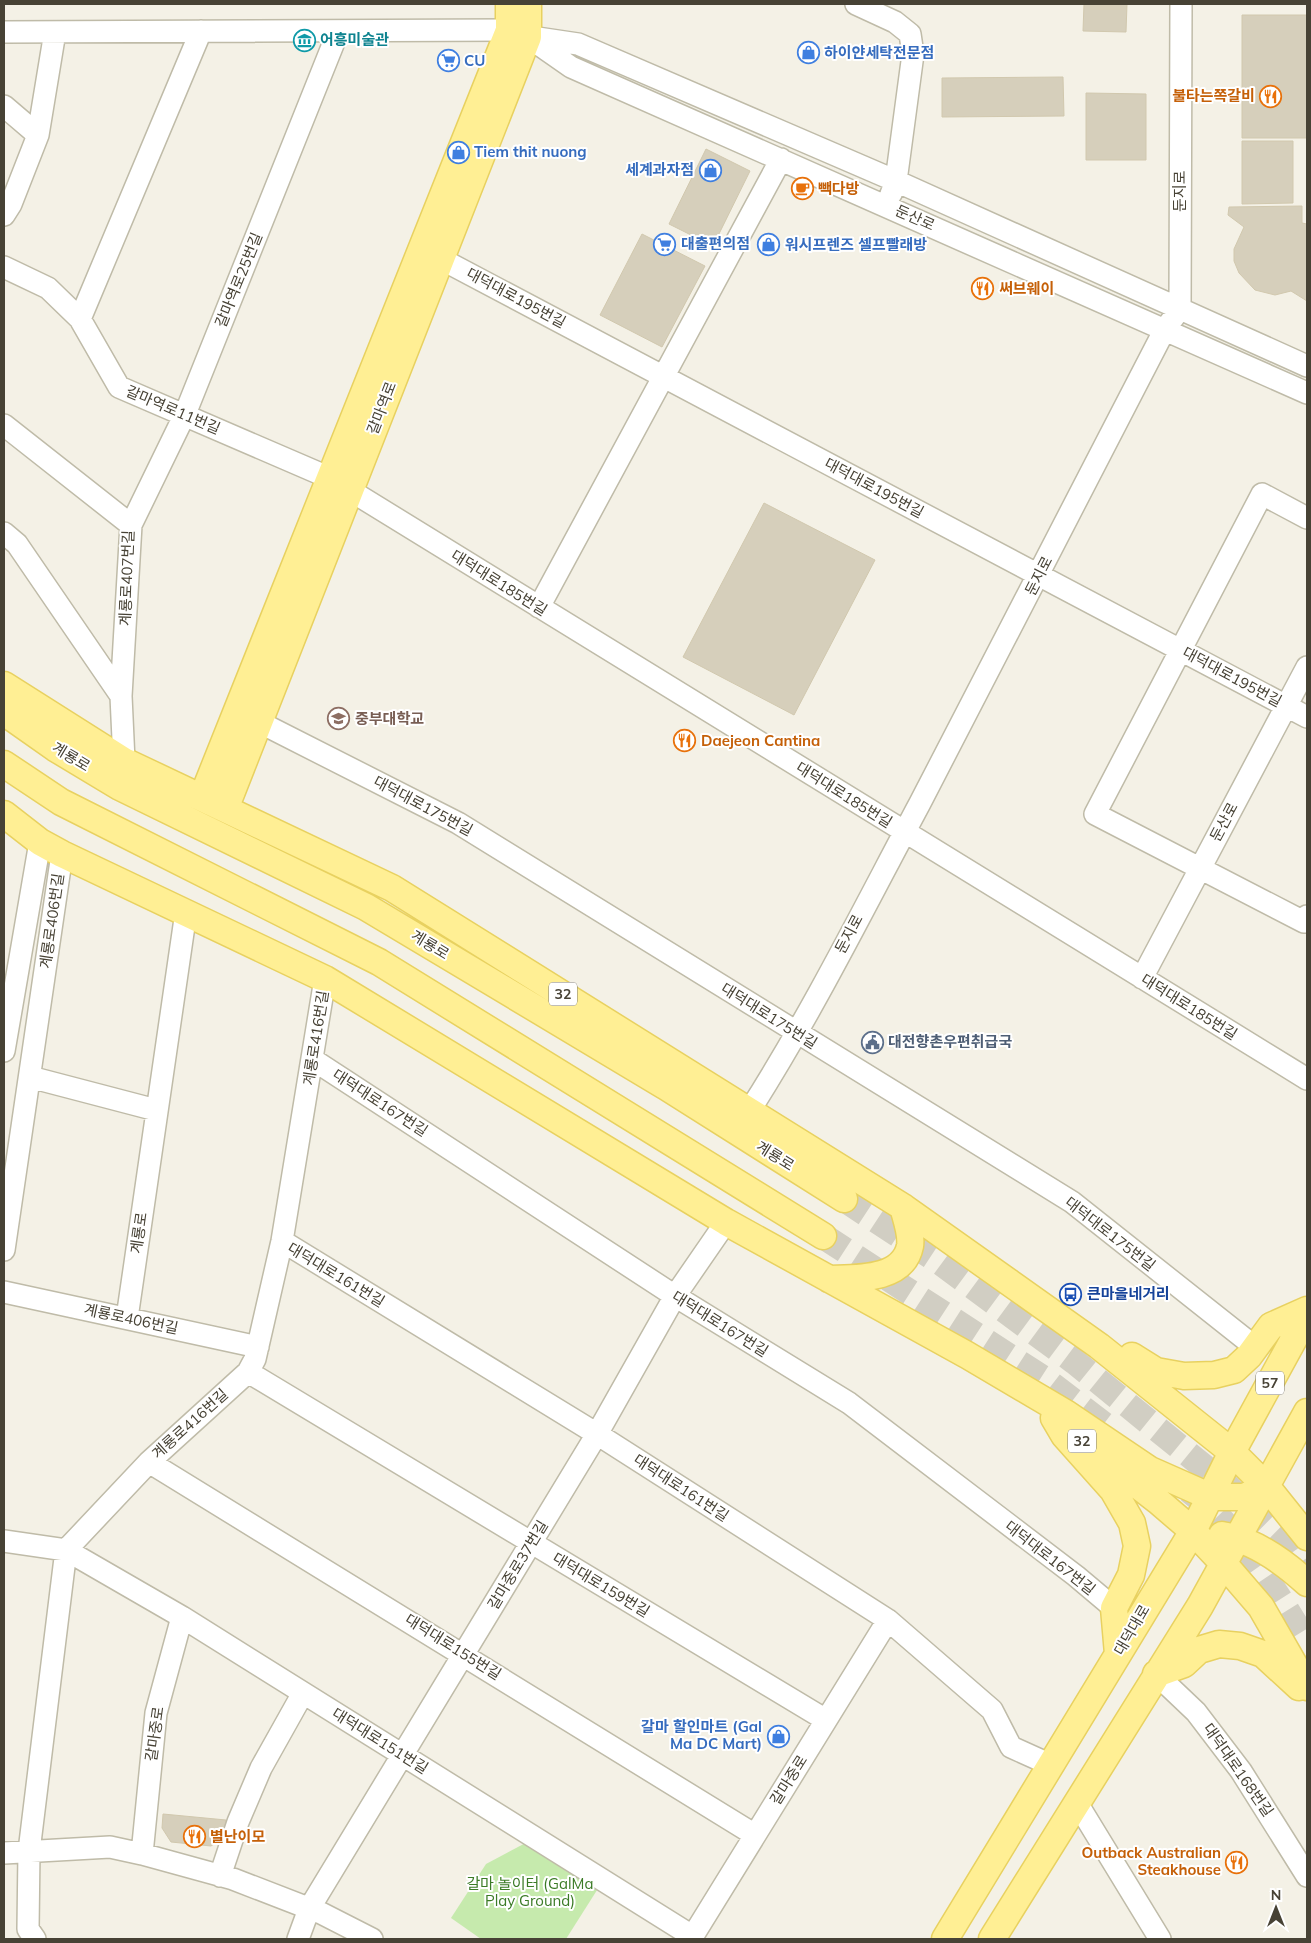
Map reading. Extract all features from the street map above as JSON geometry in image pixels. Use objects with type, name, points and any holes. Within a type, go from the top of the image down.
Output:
[{"type":"main road","name":"갈마역로","points":[[225,809],[259,722],[340,485],[518,33],[509,4]]},
{"type":"main road","name":"갈마역로","points":[[202,798],[441,258],[528,4]]},
{"type":"main road","name":"32","points":[[4,685],[124,761],[392,888],[903,1207],[1098,1346],[1232,1452],[1267,1488],[1307,1537]]},
{"type":"main road","name":"계룡로","points":[[4,712],[54,748],[120,787],[366,907],[666,1086],[844,1199]]},
{"type":"main road","points":[[4,764],[60,802],[379,962],[823,1236]]},
{"type":"main road","name":"32","points":[[4,814],[51,848],[325,979],[726,1222],[967,1355],[1054,1418],[1193,1531],[1262,1607],[1307,1687]]},
{"type":"main road","points":[[828,1279],[878,1276],[902,1262],[910,1247],[903,1207]]},
{"type":"main road","points":[[1098,1346],[1122,1350],[1156,1372],[1184,1376],[1214,1375],[1234,1370],[1271,1326],[1307,1310]]},
{"type":"main road","name":"대덕대로","points":[[945,1939],[1193,1531],[1232,1452],[1307,1315]]},
{"type":"main road","points":[[967,1355],[1067,1414],[1150,1470],[1211,1497],[1244,1497],[1267,1488]]},
{"type":"main road","points":[[992,1939],[1224,1564],[1307,1412]]},
{"type":"main road","points":[[1054,1418],[1064,1435],[1113,1490],[1132,1523],[1137,1546],[1131,1575],[1114,1608],[1118,1654]]},
{"type":"main road","points":[[1193,1531],[1239,1538],[1272,1556],[1307,1583]]},
{"type":"main road","points":[[1156,1674],[1184,1664],[1199,1650],[1219,1644],[1240,1646],[1263,1654],[1307,1695]]},
{"type":"street","points":[[856,4],[896,22],[910,34],[913,54],[896,181],[886,205]]},
{"type":"street","name":"둔지로","points":[[750,1110],[796,1033],[904,832],[1040,575],[1165,329],[1180,309],[1181,4]]},
{"type":"street","points":[[80,320],[201,31]]},
{"type":"street","points":[[4,32],[518,33]]},
{"type":"street","points":[[4,215],[11,204],[38,135],[54,32]]},
{"type":"street","name":"갈마역로25번길","points":[[131,525],[185,414],[338,32]]},
{"type":"street","name":"둔산로","points":[[518,33],[570,67],[886,205],[1307,393]]},
{"type":"street","name":"둔산로","points":[[518,33],[578,44],[896,181],[1307,366]]},
{"type":"street","points":[[4,106],[38,135]]},
{"type":"street","points":[[539,607],[781,159]]},
{"type":"street","name":"대덕대로195번길","points":[[441,258],[1307,717]]},
{"type":"street","name":"갈마역로11번길","points":[[4,267],[48,288],[80,320],[119,386],[340,485]]},
{"type":"street","name":"계룡로407번길","points":[[4,425],[131,525],[121,696],[124,761]]},
{"type":"street","name":"대덕대로185번길","points":[[340,485],[1307,1080]]},
{"type":"street","points":[[1307,518],[1262,494],[1095,814],[1304,922],[1307,916]]},
{"type":"street","points":[[4,533],[17,544],[121,696]]},
{"type":"street","name":"둔산로","points":[[1142,978],[1307,667]]},
{"type":"street","name":"대덕대로175번길","points":[[259,722],[458,823],[1072,1202],[1255,1347]]},
{"type":"street","points":[[4,1050],[9,987],[51,848]]},
{"type":"street","name":"계룡로406번길","points":[[4,1250],[30,1077],[51,848]]},
{"type":"street","name":"계룡로","points":[[127,1318],[186,912]]},
{"type":"street","name":"계룡로416번길","points":[[66,1550],[149,1462],[248,1372],[255,1360],[282,1241],[325,979]]},
{"type":"street","name":"대덕대로167번길","points":[[312,1059],[676,1296],[849,1403],[1076,1576],[1114,1608]]},
{"type":"street","points":[[30,1077],[156,1110]]},
{"type":"street","name":"갈마중로37번길","points":[[298,1939],[310,1909],[598,1434],[676,1296],[726,1222]]},
{"type":"street","name":"대덕대로161번길","points":[[282,1241],[598,1434],[888,1620],[992,1710],[1011,1747],[1051,1765]]},
{"type":"street","name":"계룡로406번길","points":[[4,1292],[258,1347]]},
{"type":"street","name":"대덕대로159번길","points":[[248,1372],[826,1720]]},
{"type":"street","name":"대덕대로155번길","points":[[149,1462],[464,1654],[755,1835]]},
{"type":"street","points":[[4,1541],[66,1550],[29,1850],[28,1929],[36,1939]]},
{"type":"street","name":"대덕대로151번길","points":[[66,1550],[182,1617],[692,1938]]},
{"type":"street","name":"갈마중로","points":[[142,1854],[156,1713],[182,1617]]},
{"type":"street","name":"갈마중로","points":[[692,1938],[888,1620]]},
{"type":"street","name":"대덕대로168번길","points":[[1156,1674],[1196,1712],[1241,1771],[1307,1876]]},
{"type":"street","points":[[220,1876],[238,1822],[261,1768],[303,1693]]},
{"type":"street","points":[[1077,1803],[1160,1939]]},
{"type":"street","points":[[4,1853],[29,1850],[110,1847],[142,1854],[220,1876],[310,1909],[372,1939]]},
{"type":"green space","name":"갈마 놀이터 (GalMa Play Ground)","points":[[535,1838],[599,1887],[566,1939],[481,1939],[451,1918],[486,1864]]},
{"type":"building","points":[[1084,4],[1127,4],[1126,32],[1083,31]]},
{"type":"building","points":[[1242,15],[1307,15],[1307,138],[1242,138]]},
{"type":"building","points":[[1063,77],[1064,116],[942,117],[942,78]]},
{"type":"building","points":[[1086,93],[1146,94],[1146,160],[1086,160]]},
{"type":"building","points":[[1242,141],[1293,141],[1293,203],[1242,204]]},
{"type":"building","points":[[706,149],[750,171],[713,246],[669,224]]},
{"type":"building","points":[[1302,206],[1302,223],[1307,224],[1307,301],[1291,291],[1275,295],[1255,290],[1239,273],[1234,261],[1234,249],[1244,227],[1228,215],[1229,207]]},
{"type":"building","points":[[642,234],[705,266],[662,347],[600,315]]},
{"type":"building","points":[[764,503],[875,560],[794,715],[683,657]]},
{"type":"building","points":[[163,1814],[226,1820],[224,1837],[211,1846],[171,1842],[162,1828]]},
{"type":"tunnel","points":[[844,1199],[940,1262],[1075,1362],[1225,1484],[1276,1534],[1307,1578]]},
{"type":"tunnel","points":[[823,1236],[1047,1381],[1112,1431]]},
{"type":"tunnel","points":[[1189,1490],[1224,1523],[1240,1542],[1268,1581],[1307,1643]]},
{"type":"place","name":"어흥미술관","points":[[304,40]]},
{"type":"place","name":"하이얀세탁전문점","points":[[808,53]]},
{"type":"place","name":"CU","points":[[448,61]]},
{"type":"place","name":"불타는쪽갈비","points":[[1271,96]]},
{"type":"place","name":"Tiem thit nuong","points":[[458,152]]},
{"type":"place","name":"세계과자점","points":[[710,170]]},
{"type":"place","name":"빽다방","points":[[802,189]]},
{"type":"place","name":"대출편의점","points":[[665,244]]},
{"type":"place","name":"워시프렌즈 셀프빨래방","points":[[769,245]]},
{"type":"place","name":"써브웨이","points":[[983,289]]},
{"type":"place","name":"중부대학교","points":[[339,719]]},
{"type":"place","name":"Daejeon Cantina","points":[[685,741]]},
{"type":"place","name":"대전향촌우편취급국","points":[[872,1042]]},
{"type":"place","name":"큰마을네거리","points":[[1071,1294]]},
{"type":"place","name":"갈마 할인마트 (Gal Ma DC Mart)","points":[[778,1736]]},
{"type":"place","name":"별난이모","points":[[194,1837]]},
{"type":"place","name":"Outback Australian Steakhouse","points":[[1237,1862]]}]
